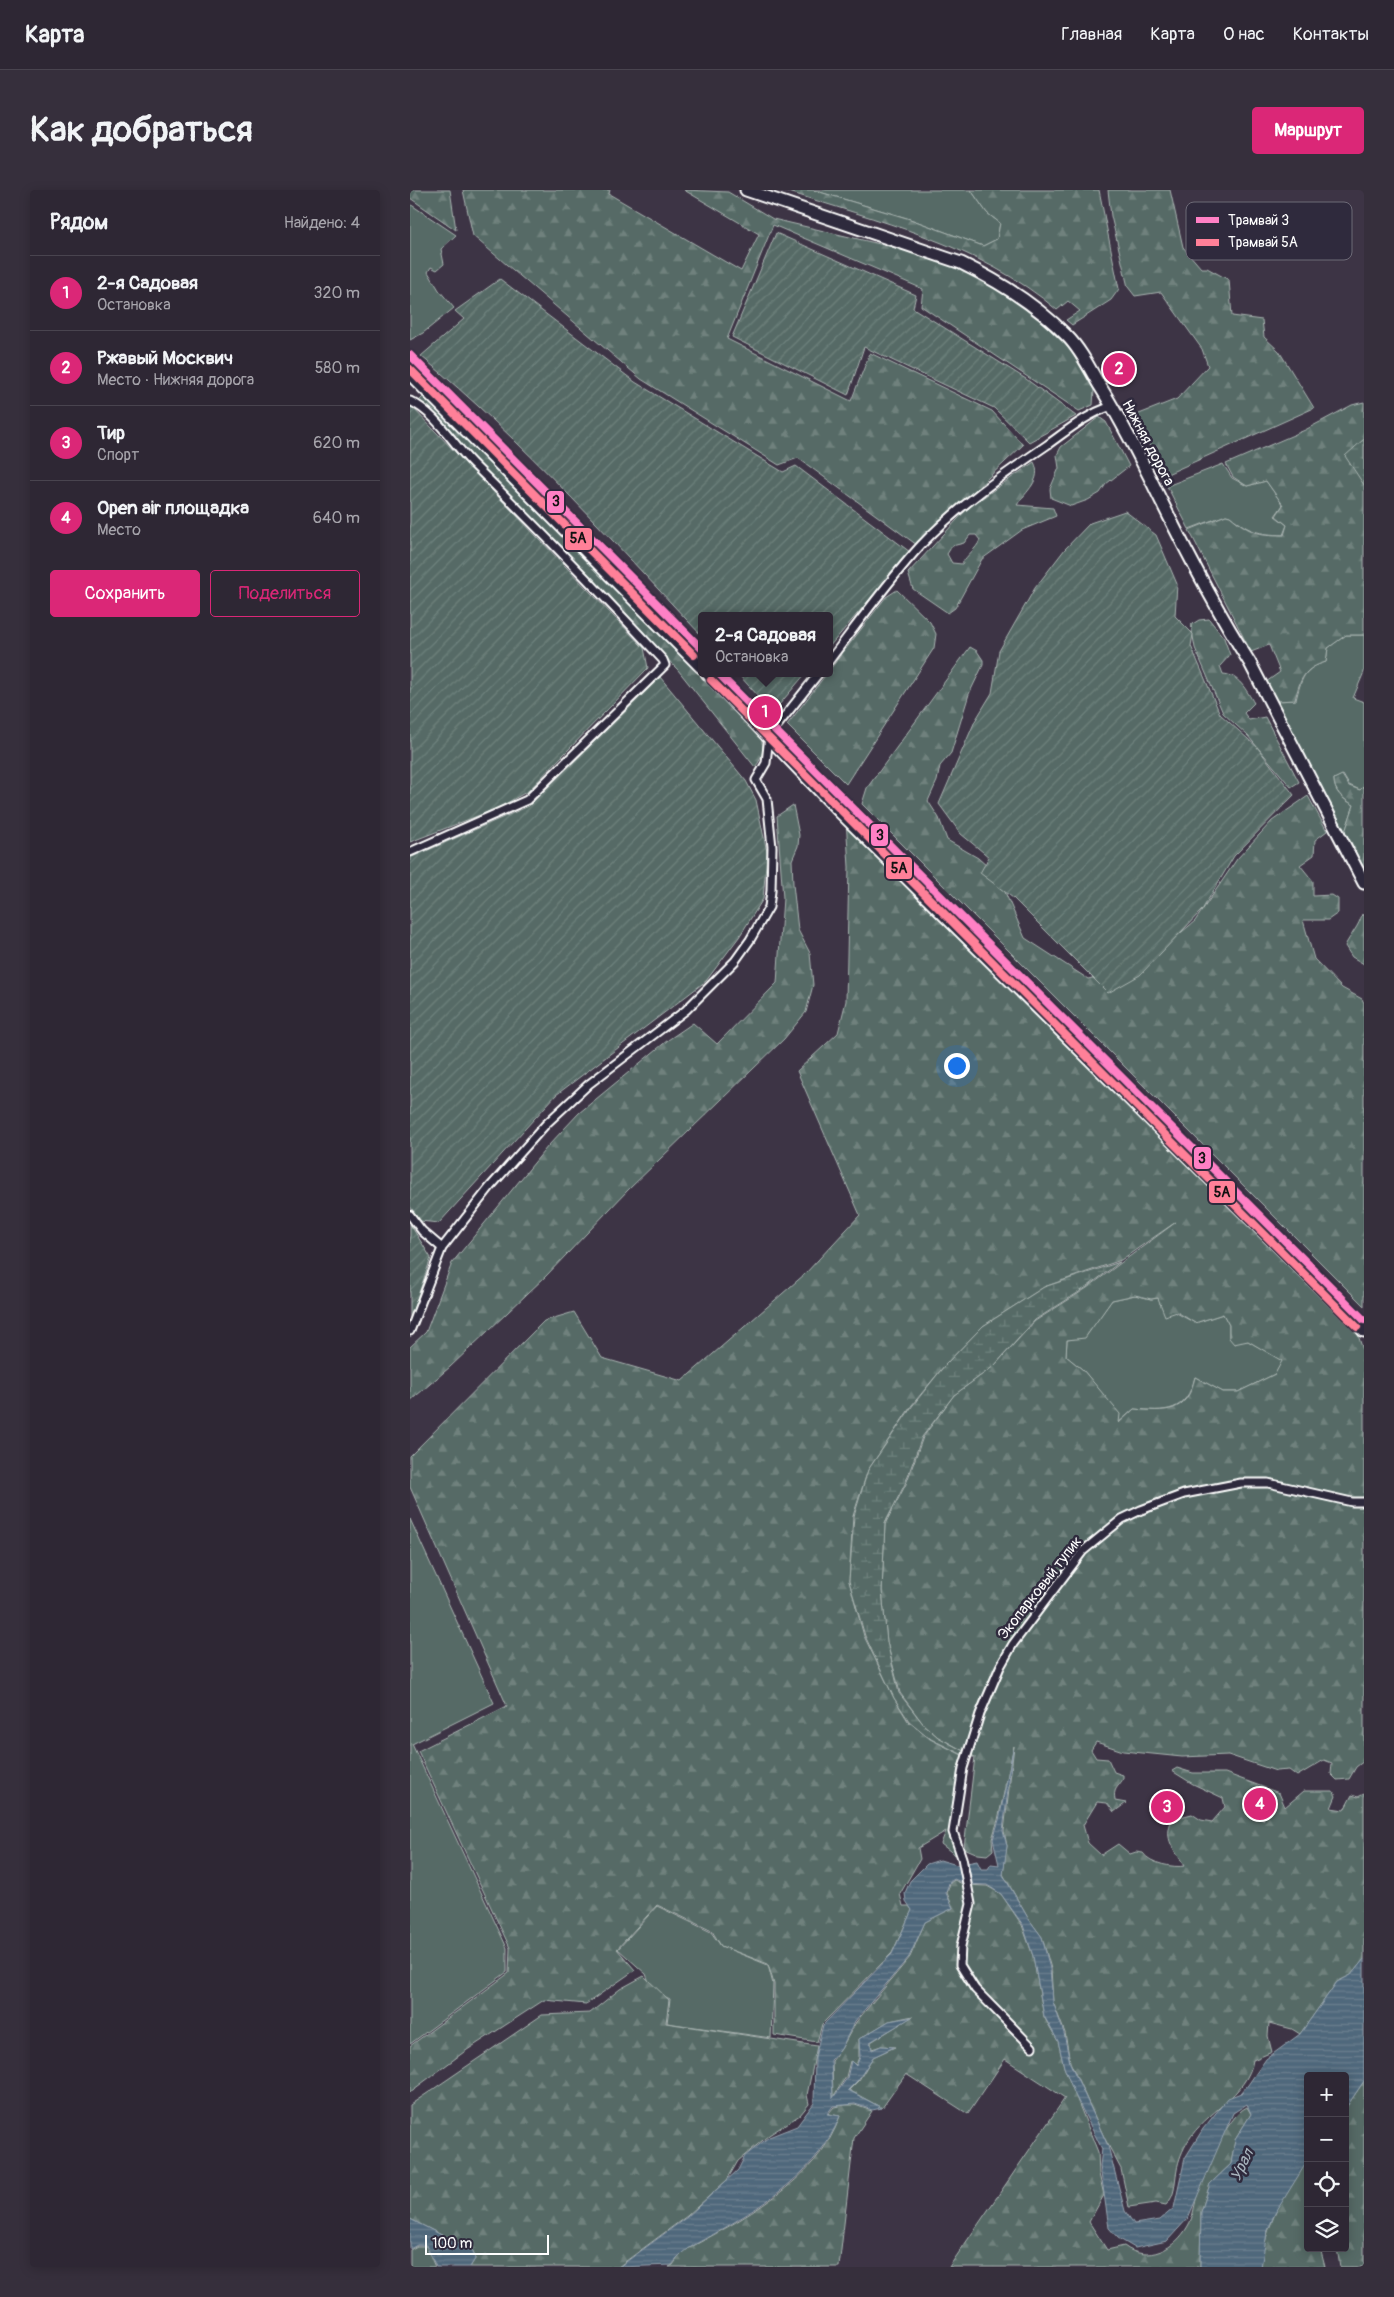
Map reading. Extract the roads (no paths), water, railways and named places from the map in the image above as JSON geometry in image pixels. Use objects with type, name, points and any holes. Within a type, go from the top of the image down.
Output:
[{"type":"main road","name":"Нижняя дорога","points":[[746,190],[920,247],[961,263],[994,279],[1029,302],[1067,336],[1082,355],[1112,406],[1226,624],[1250,663],[1364,883]]},
{"type":"main road","points":[[410,374],[698,665]]},
{"type":"main road","points":[[711,677],[846,818],[1364,1330]]},
{"type":"street","points":[[410,402],[417,404],[428,415],[472,463],[627,621],[665,664],[527,800],[410,852]]},
{"type":"street","points":[[833,656],[892,578],[922,543],[969,502],[1069,429],[1090,415],[1112,406]]},
{"type":"street","points":[[410,1331],[442,1248],[490,1187],[546,1124],[589,1084],[686,1010],[735,961],[750,940],[769,907],[771,891],[772,847],[767,799],[756,780],[766,763],[769,736],[816,677]]},
{"type":"street","points":[[410,1215],[422,1231],[442,1248]]},
{"type":"street","name":"Экопарковый тупик","points":[[1032,2047],[975,1989],[960,1965],[961,1946],[971,1904],[962,1858],[953,1832],[963,1768],[980,1714],[1000,1667],[1013,1644],[1083,1551],[1122,1519],[1141,1510],[1184,1494],[1241,1483],[1268,1483],[1352,1502],[1364,1502]]},
{"type":"water","name":"Урал","points":[[1013,1749],[1003,1831],[1007,1846],[1003,1875],[1028,1918],[1042,1937],[1050,1969],[1053,2002],[1064,2033],[1070,2063],[1108,2146],[1125,2211],[1134,2224],[1160,2220],[1174,2208],[1185,2158],[1203,2129],[1228,2098],[1241,2093],[1266,2059],[1300,2034],[1337,1982],[1351,1975],[1364,1959],[1364,2081],[1349,2103],[1349,2072],[1304,2072],[1304,2166],[1274,2215],[1267,2233],[1261,2267],[1200,2267],[1201,2212],[1210,2184],[1231,2164],[1235,2140],[1251,2114],[1247,2104],[1233,2113],[1188,2218],[1167,2241],[1135,2248],[1118,2238],[1109,2228],[1100,2166],[1102,2149],[1075,2095],[1064,2067],[1058,2041],[1044,2016],[1033,1956],[1023,1925],[1001,1894],[987,1885],[965,1884],[954,1879],[949,1883],[946,1893],[953,1908],[925,1922],[909,1957],[855,2021],[841,2049],[831,2060],[833,2098],[847,2078],[851,2061],[856,2066],[860,2057],[859,2039],[889,2021],[912,2017],[870,2042],[872,2050],[881,2046],[894,2047],[873,2057],[858,2080],[848,2090],[882,2108],[872,2110],[855,2104],[833,2106],[827,2114],[840,2116],[831,2135],[806,2168],[774,2196],[688,2249],[672,2265],[619,2267],[687,2217],[738,2170],[745,2156],[769,2137],[797,2126],[814,2103],[815,2057],[823,2025],[892,1954],[912,1910],[906,1901],[905,1893],[910,1881],[927,1864],[940,1860],[957,1865],[977,1861],[981,1869],[988,1869],[991,1864],[999,1865],[993,1839],[999,1820]]},
{"type":"water","points":[[410,2219],[473,2251],[475,2259],[470,2267],[436,2267],[426,2245],[417,2245],[410,2249]]},
{"type":"tram line","name":"3","points":[[410,355],[698,645]]},
{"type":"tram line","name":"5А","points":[[410,369],[694,655]]},
{"type":"tram line","name":"3","points":[[722,677],[1364,1320]]},
{"type":"tram line","name":"5А","points":[[711,680],[1357,1327]]},
{"type":"place","name":"Ржавый Москвич","points":[[1119,369]]},
{"type":"place","name":"2-я Садовая","points":[[765,712]]},
{"type":"place","name":"Open air площадка","points":[[1260,1804]]},
{"type":"place","name":"Тир","points":[[1167,1807]]}]
